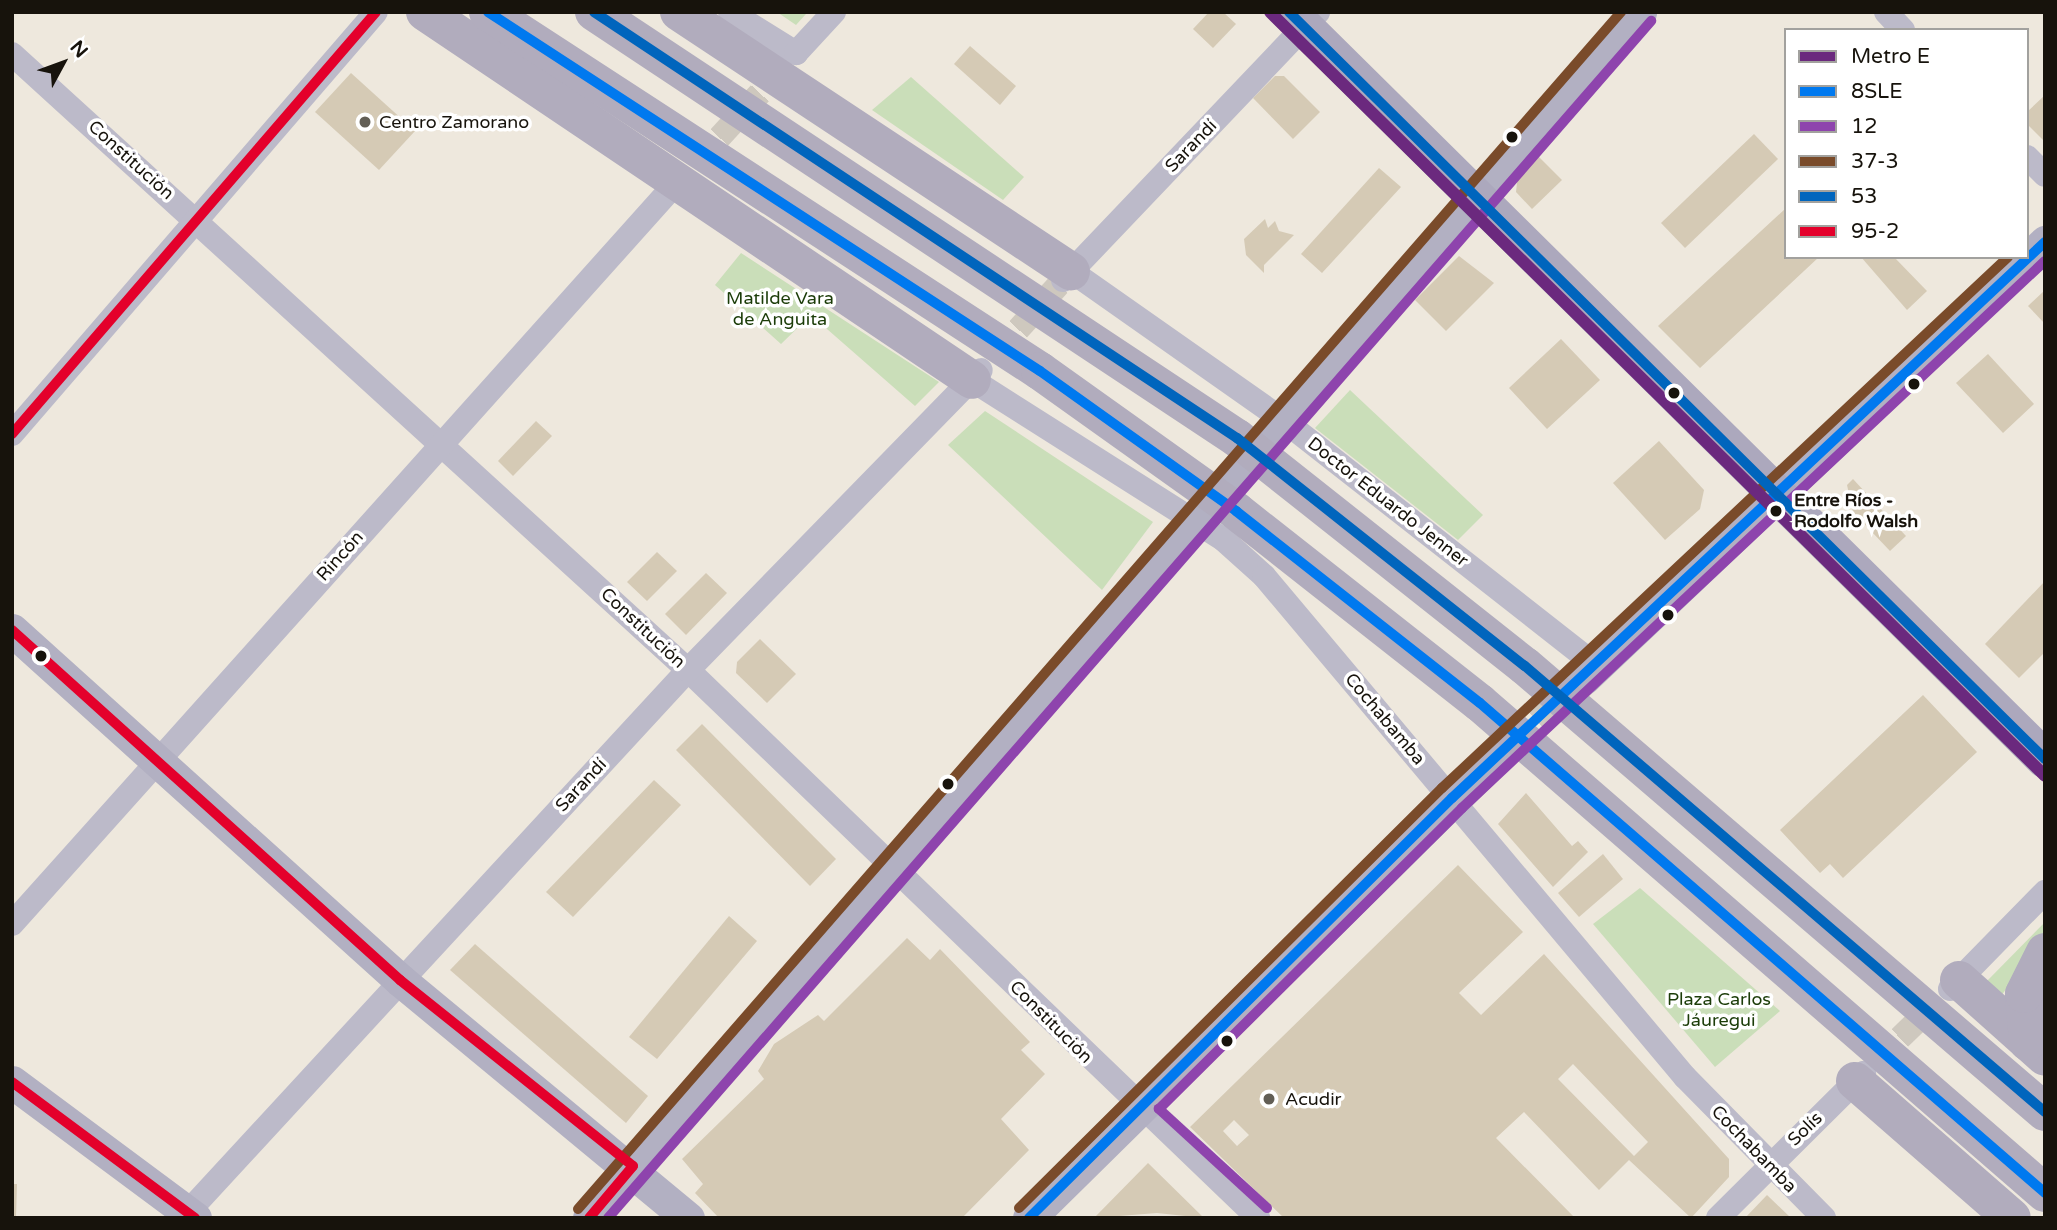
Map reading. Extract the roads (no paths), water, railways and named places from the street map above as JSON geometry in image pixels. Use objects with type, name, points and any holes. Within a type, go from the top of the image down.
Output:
[{"type":"highway","points":[[425,12],[739,226],[978,373]]},
{"type":"highway","points":[[488,12],[1040,371],[1236,511],[1480,703],[2045,1194]]},
{"type":"highway","points":[[594,12],[1237,438],[1525,666],[2045,1112]]},
{"type":"highway","points":[[679,12],[1059,268]]},
{"type":"highway","points":[[2036,1050],[2024,994],[2045,952]]},
{"type":"highway","points":[[1954,985],[2036,1050]]},
{"type":"highway","points":[[1860,1076],[2012,1218]]},
{"type":"main road","points":[[1304,17],[1482,200],[2045,760]]},
{"type":"street","points":[[12,434],[376,12]]},
{"type":"street","points":[[730,12],[796,53],[834,12]]},
{"type":"street","points":[[589,1218],[1283,420],[1482,200],[1640,12]]},
{"type":"street","points":[[1886,12],[1901,28]]},
{"type":"street","name":"Sarandí","points":[[1059,268],[1304,17]]},
{"type":"street","name":"Constitución","points":[[12,54],[443,441],[688,670],[893,866],[1139,1109],[1258,1218]]},
{"type":"street","points":[[2029,159],[2045,175]]},
{"type":"street","name":"Rincón","points":[[12,924],[670,190]]},
{"type":"street","points":[[2029,257],[2045,242]]},
{"type":"street","points":[[1590,672],[1776,493],[2027,259]]},
{"type":"street","name":"Doctor Eduardo Jenner","points":[[1059,268],[1283,420],[1590,672]]},
{"type":"street","name":"Sarandí","points":[[191,1215],[400,979],[688,670],[978,373]]},
{"type":"street","name":"Cochabamba","points":[[978,373],[1195,523],[1264,576],[1685,1077],[1768,1166],[1824,1218]]},
{"type":"street","points":[[12,630],[155,764],[400,979],[633,1166],[688,1218]]},
{"type":"street","points":[[1029,1218],[1452,797],[1498,756]]},
{"type":"street","points":[[1954,985],[2045,892]]},
{"type":"street","name":"Solís","points":[[1718,1218],[1860,1076]]},
{"type":"street","points":[[12,1082],[191,1215]]},
{"type":"tunnel","points":[[695,164],[784,67]]},
{"type":"tunnel","points":[[994,356],[1063,280]]},
{"type":"tunnel","points":[[1500,754],[1582,680]]},
{"type":"tunnel","points":[[1874,1063],[1936,1003]]},
{"type":"metro line","name":"E","points":[[1270,12],[2045,776]]},
{"type":"place","name":"Centro Zamorano","points":[[365,122]]},
{"type":"place","name":"Entre Ríos - Rodolfo Walsh","points":[[1776,511]]},
{"type":"place","name":"Acudir","points":[[1269,1099]]},
{"type":"park label","name":"Matilde Vara de Anguita","points":[[780,309]]},
{"type":"park label","name":"Plaza Carlos Jáuregui","points":[[1719,1010]]}]
